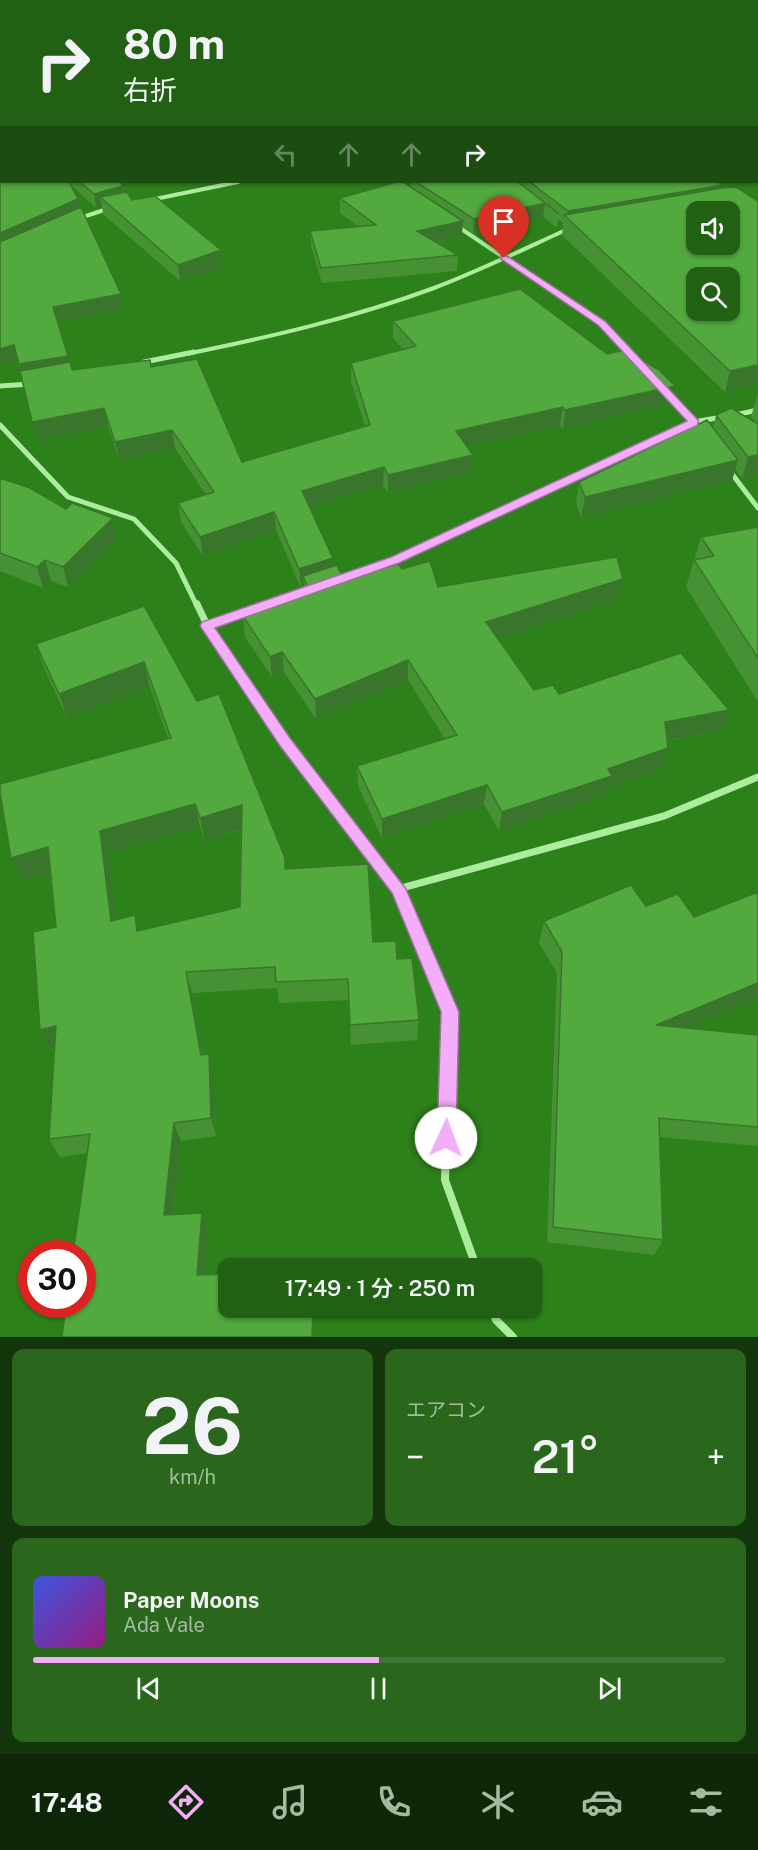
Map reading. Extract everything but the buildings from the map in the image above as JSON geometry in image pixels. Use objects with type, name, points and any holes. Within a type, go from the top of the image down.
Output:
[{"type":"street","points":[[142,201],[233,183]]},
{"type":"street","points":[[69,222],[119,206]]},
{"type":"street","points":[[557,223],[565,230]]},
{"type":"street","points":[[456,226],[601,323],[640,364]]},
{"type":"street","points":[[142,362],[289,333],[356,314],[435,288],[576,227]]},
{"type":"street","points":[[0,386],[41,382]]},
{"type":"street","points":[[663,389],[701,432]]},
{"type":"street","points":[[328,583],[395,560],[694,422],[758,410]]},
{"type":"street","points":[[0,425],[68,497],[134,519],[176,563],[207,626],[285,742],[398,889],[450,1012],[445,1180],[473,1258]]},
{"type":"street","points":[[723,461],[758,508]]},
{"type":"street","points":[[207,626],[318,587]]},
{"type":"street","points":[[398,889],[664,816],[758,777]]},
{"type":"street","points":[[495,1318],[513,1337]]},
{"type":"route","points":[[446,1138],[450,1012],[398,889],[285,742],[207,626],[395,560],[694,422],[601,323],[504,258]]}]
